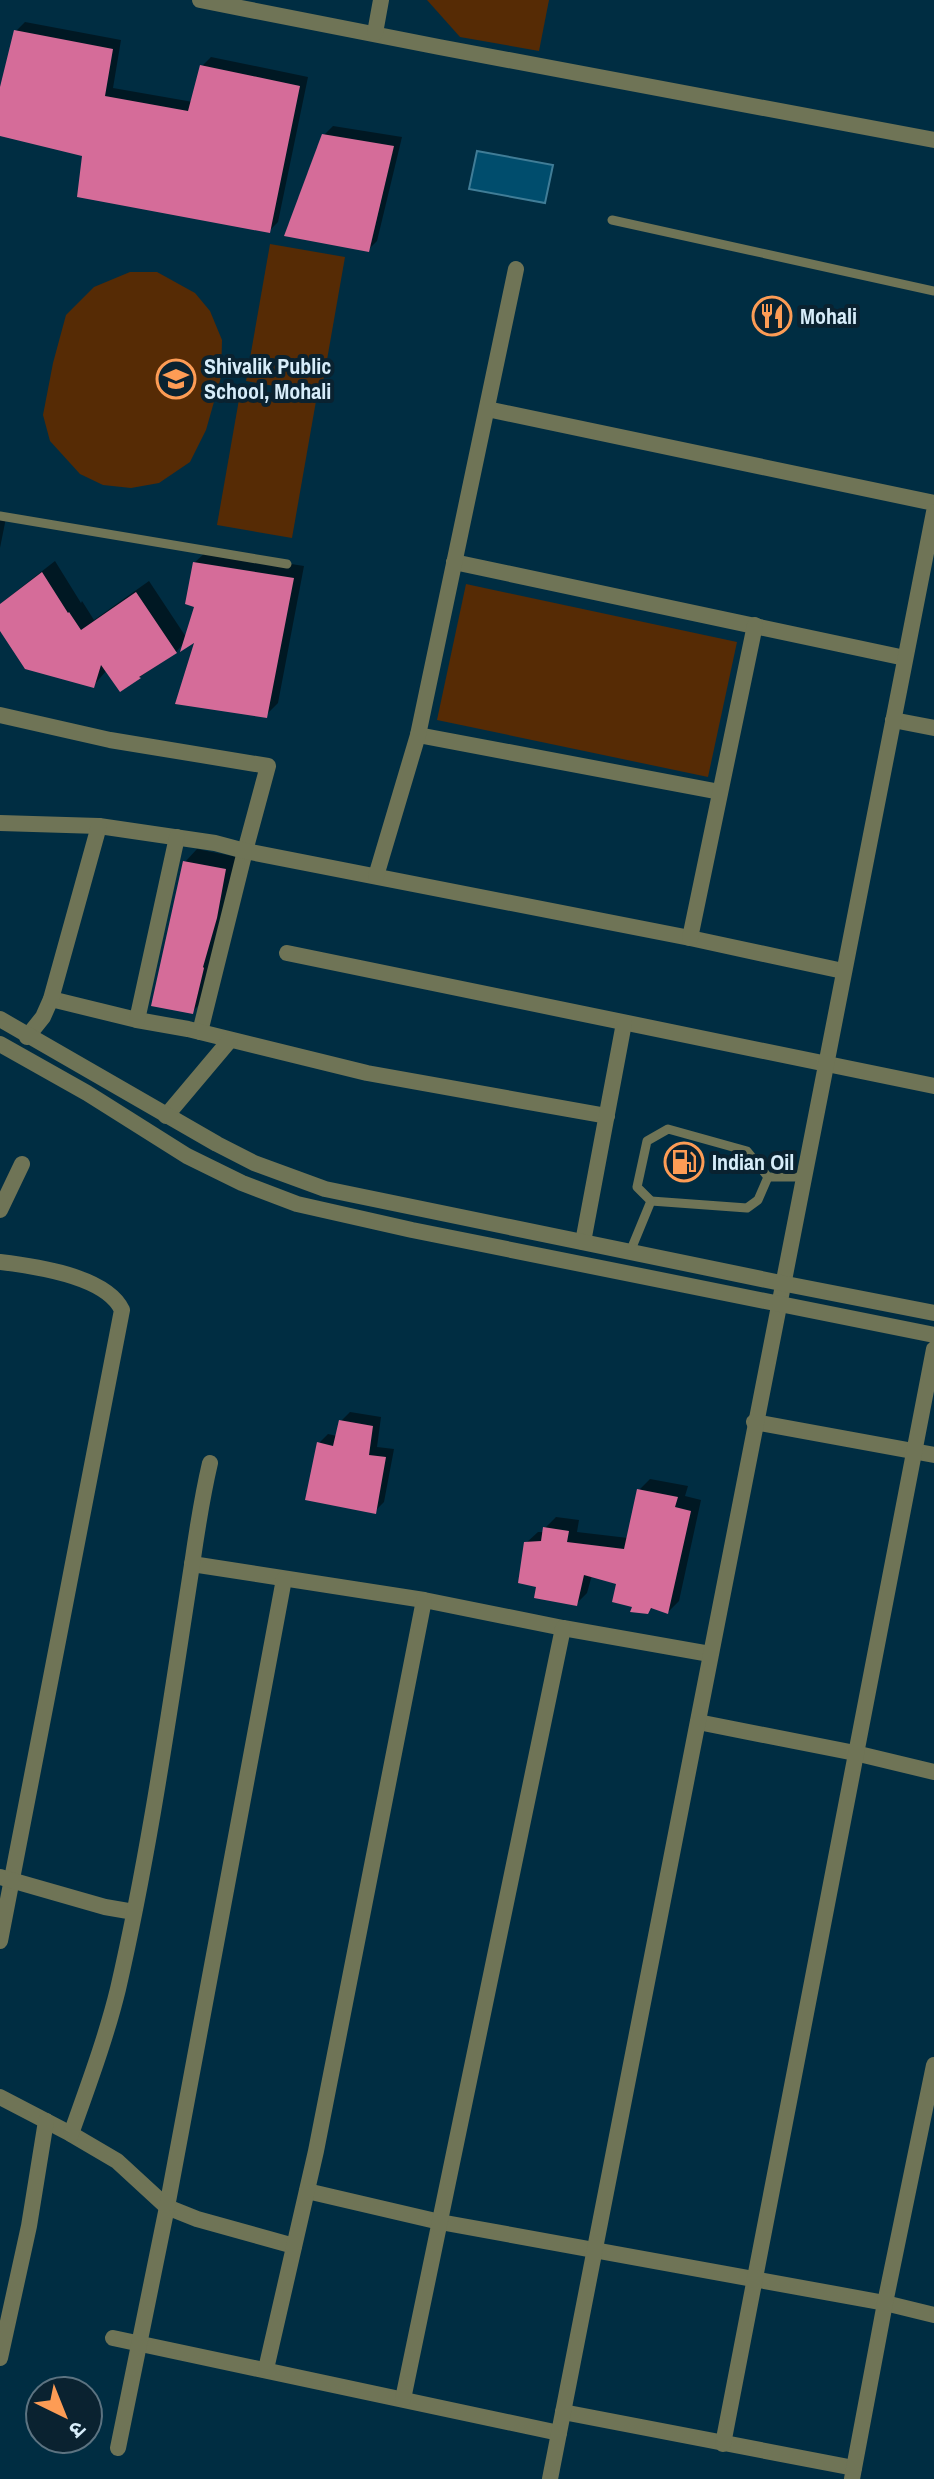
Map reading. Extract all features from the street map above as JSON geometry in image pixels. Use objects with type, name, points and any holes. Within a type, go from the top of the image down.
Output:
[{"type":"street","points":[[200,0],[934,140]]},
{"type":"street","points":[[375,33],[381,0]]},
{"type":"street","points":[[376,876],[418,735],[516,269]]},
{"type":"street","points":[[487,409],[934,503]]},
{"type":"street","points":[[550,2479],[776,1305],[905,658],[929,563],[934,512]]},
{"type":"street","points":[[454,562],[905,658]]},
{"type":"street","points":[[690,938],[755,625]]},
{"type":"street","points":[[0,715],[110,740],[268,766],[200,1032]]},
{"type":"street","points":[[893,720],[934,728]]},
{"type":"street","points":[[418,735],[720,792]]},
{"type":"street","points":[[0,823],[99,826],[177,837],[843,971]]},
{"type":"street","points":[[17,1054],[43,1017],[51,999],[99,826]]},
{"type":"street","points":[[137,1020],[177,837]]},
{"type":"street","points":[[287,953],[934,1086]]},
{"type":"street","points":[[51,999],[367,1073],[607,1116]]},
{"type":"street","points":[[0,1019],[166,1116],[254,1163],[325,1189],[934,1313]]},
{"type":"street","points":[[583,1242],[624,1023]]},
{"type":"street","points":[[166,1116],[230,1040]]},
{"type":"street","points":[[0,1044],[87,1093],[187,1156],[242,1183],[297,1204],[776,1305],[934,1335]]},
{"type":"street","points":[[0,1210],[22,1164]]},
{"type":"street","points":[[0,1262],[91,1282],[117,1299],[122,1310],[6,1878],[0,1941]]},
{"type":"street","points":[[723,2444],[934,1349]]},
{"type":"street","points":[[754,1422],[934,1455]]},
{"type":"street","points":[[71,2134],[107,2028],[134,1912],[199,1511],[210,1463]]},
{"type":"street","points":[[192,1564],[424,1600],[710,1654]]},
{"type":"street","points":[[118,2448],[167,2207],[284,1579]]},
{"type":"street","points":[[266,2369],[307,2191],[424,1600]]},
{"type":"street","points":[[403,2399],[563,1628]]},
{"type":"street","points":[[698,1722],[934,1772]]},
{"type":"street","points":[[6,1878],[105,1907],[134,1912]]},
{"type":"street","points":[[563,2412],[853,2473],[934,2065]]},
{"type":"street","points":[[0,2097],[117,2161],[167,2207],[197,2219],[294,2246]]},
{"type":"street","points":[[1,2353],[29,2226],[46,2121]]},
{"type":"street","points":[[307,2191],[440,2222],[885,2303],[934,2315]]},
{"type":"street","points":[[113,2338],[559,2433]]},
{"type":"lane","points":[[612,220],[934,291]]},
{"type":"lane","points":[[0,516],[287,564]]},
{"type":"lane","points":[[668,1129],[747,1151],[768,1177],[758,1200],[747,1208],[651,1201],[637,1187],[647,1141],[668,1129]]},
{"type":"lane","points":[[768,1177],[802,1177]]},
{"type":"lane","points":[[630,1252],[651,1201]]},
{"type":"shaded area","points":[[427,0],[549,0],[539,51],[460,37]]},
{"type":"shaded area","points":[[270,244],[345,257],[321,394],[246,381]]},
{"type":"shaded area","points":[[130,272],[157,272],[195,293],[210,311],[222,340],[221,377],[206,430],[190,462],[159,483],[131,488],[103,485],[80,474],[50,441],[43,415],[66,315],[94,287]]},
{"type":"shaded area","points":[[241,388],[316,401],[292,538],[217,525]]},
{"type":"shaded area","points":[[466,584],[737,642],[708,777],[437,720]]},
{"type":"water","points":[[477,151],[553,165],[545,203],[469,189]]},
{"type":"building","points":[[14,30],[113,49],[105,96],[188,111],[200,65],[300,86],[270,233],[77,197],[82,156],[0,136],[0,87]]},
{"type":"building","points":[[322,134],[394,146],[369,252],[284,236]]},
{"type":"building","points":[[193,562],[294,578],[267,718],[175,704],[194,643],[180,652],[194,607],[185,604]]},
{"type":"building","points":[[42,572],[81,630],[136,592],[177,653],[120,692],[101,665],[94,688],[25,669],[0,631],[0,604]]},
{"type":"building","points":[[183,861],[226,869],[193,1014],[151,1006]]},
{"type":"building","points":[[339,1420],[373,1426],[369,1455],[386,1457],[376,1514],[305,1500],[317,1442],[333,1446]]},
{"type":"building","points":[[637,1489],[678,1497],[675,1507],[691,1511],[668,1614],[651,1608],[648,1614],[630,1612],[632,1607],[612,1602],[616,1584],[584,1575],[577,1606],[534,1598],[536,1587],[518,1583],[524,1542],[541,1541],[543,1527],[569,1531],[567,1542],[624,1549]]},
{"type":"place","name":"Mohali","points":[[772,316]]},
{"type":"place","name":"Shivalik Public School, Mohali","points":[[176,379]]},
{"type":"place","name":"Indian Oil","points":[[684,1162]]}]
